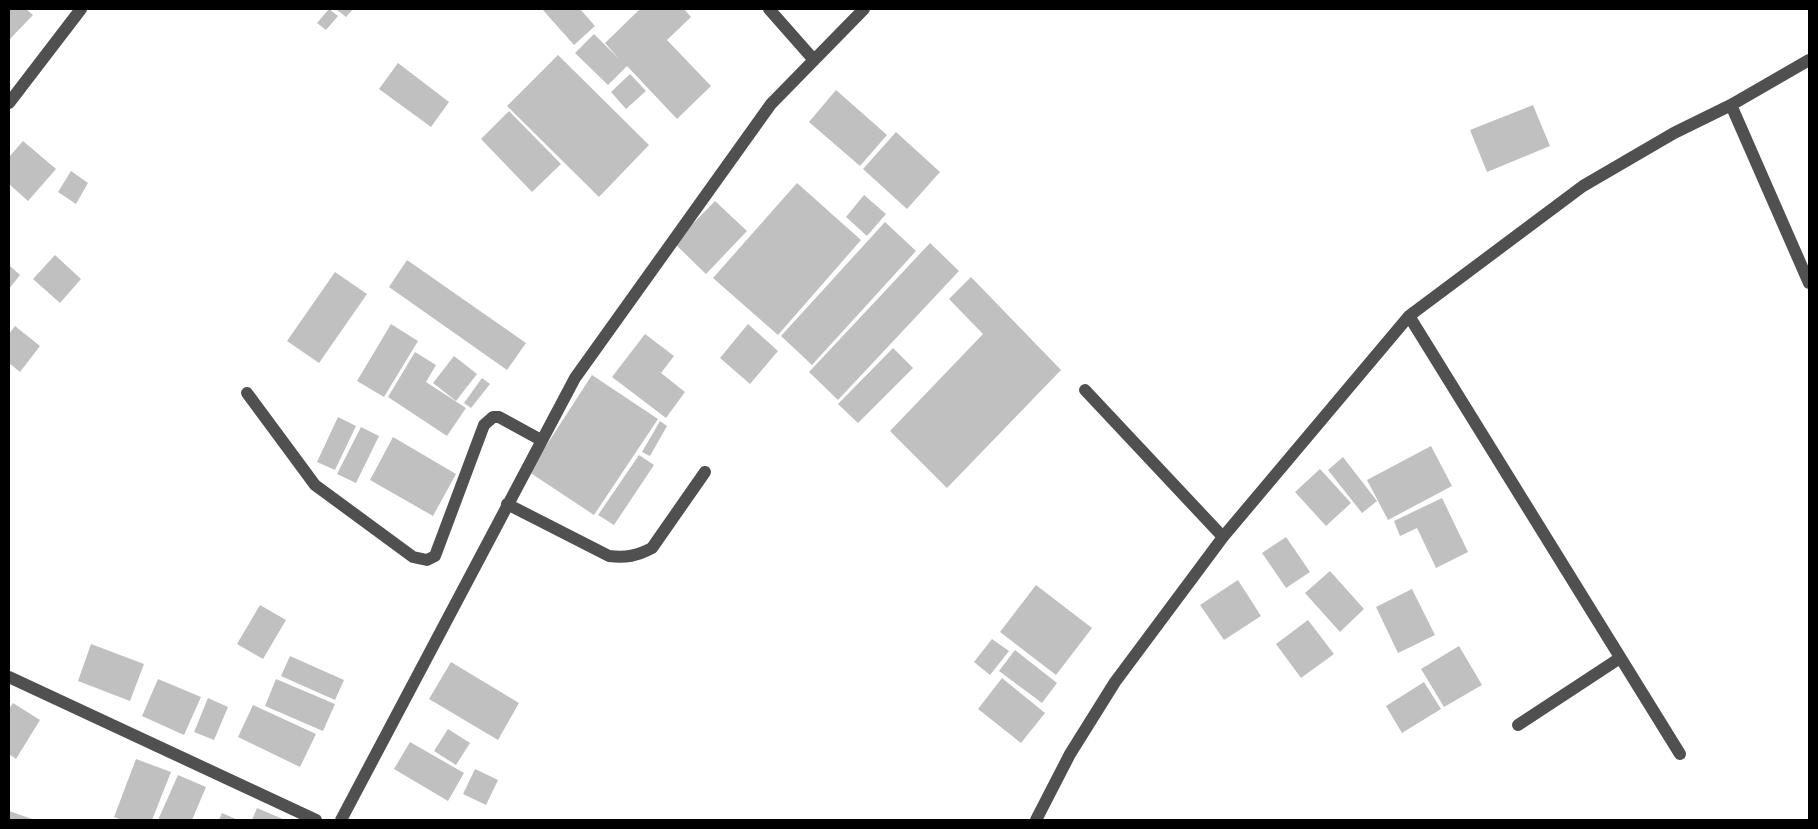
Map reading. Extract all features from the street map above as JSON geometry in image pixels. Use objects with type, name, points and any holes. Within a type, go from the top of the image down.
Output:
[{"type":"street","points":[[9,103],[81,9]]},
{"type":"street","points":[[769,9],[814,60]]},
{"type":"street","points":[[341,820],[575,378],[771,104],[864,9]]},
{"type":"street","points":[[1036,820],[1070,754],[1115,682],[1222,537],[1409,316],[1583,186],[1674,133],[1731,105],[1809,60]]},
{"type":"street","points":[[1731,105],[1809,283]]},
{"type":"street","points":[[1409,316],[1680,754]]},
{"type":"street","points":[[1085,390],[1222,537]]},
{"type":"street","points":[[246,393],[315,485],[413,557],[427,560],[435,556],[484,425],[493,418],[498,417],[541,440]]},
{"type":"street","points":[[507,504],[609,556],[624,558],[641,554],[652,548],[705,472]]},
{"type":"street","points":[[1518,725],[1620,658]]},
{"type":"street","points":[[9,677],[316,820]]},
{"type":"building","points":[[9,9],[26,9],[33,15],[10,39]]},
{"type":"building","points":[[329,9],[338,16],[326,30],[317,23]]},
{"type":"building","points":[[336,9],[353,9],[346,17]]},
{"type":"building","points":[[542,9],[580,9],[595,26],[574,45]]},
{"type":"building","points":[[640,9],[684,9],[691,17],[667,40],[711,86],[677,119],[627,66],[608,85],[575,53],[594,34],[619,59],[605,43]]},
{"type":"building","points":[[558,55],[649,145],[599,197],[507,106]]},
{"type":"building","points":[[398,63],[449,102],[431,127],[379,89]]},
{"type":"building","points":[[630,74],[646,91],[626,109],[611,92]]},
{"type":"building","points":[[836,90],[887,135],[860,166],[809,122]]},
{"type":"building","points":[[1533,105],[1550,146],[1487,172],[1470,130]]},
{"type":"building","points":[[509,111],[561,164],[532,192],[481,139]]},
{"type":"building","points":[[896,132],[940,172],[907,209],[863,169]]},
{"type":"building","points":[[23,141],[56,169],[28,201],[9,184],[9,157]]},
{"type":"building","points":[[71,171],[88,183],[76,204],[58,192]]},
{"type":"building","points":[[797,183],[861,240],[778,335],[713,278]]},
{"type":"building","points":[[864,195],[886,214],[867,236],[846,217]]},
{"type":"building","points":[[715,201],[747,231],[706,274],[674,243]]},
{"type":"building","points":[[885,222],[916,251],[812,365],[781,336]]},
{"type":"building","points":[[930,243],[959,271],[838,400],[809,372]]},
{"type":"building","points":[[55,255],[81,279],[60,303],[33,279]]},
{"type":"building","points":[[407,260],[526,343],[507,370],[389,287]]},
{"type":"building","points":[[9,265],[20,275],[9,289]]},
{"type":"building","points":[[335,272],[367,294],[319,363],[287,341]]},
{"type":"building","points":[[971,277],[1061,370],[947,488],[890,431],[983,334],[949,299]]},
{"type":"building","points":[[391,324],[418,341],[384,397],[357,381]]},
{"type":"building","points":[[748,324],[778,351],[750,384],[720,358]]},
{"type":"building","points":[[15,326],[40,346],[20,372],[9,363],[9,334]]},
{"type":"building","points":[[645,334],[674,356],[661,373],[685,392],[666,418],[612,377]]},
{"type":"building","points":[[893,348],[913,368],[858,423],[838,404]]},
{"type":"building","points":[[415,352],[436,365],[426,382],[466,408],[447,436],[388,397]]},
{"type":"building","points":[[454,356],[477,374],[456,401],[433,383]]},
{"type":"building","points":[[592,375],[658,419],[594,515],[529,472]]},
{"type":"building","points":[[482,378],[490,384],[471,408],[464,403]]},
{"type":"building","points":[[338,417],[356,426],[335,470],[317,462]]},
{"type":"building","points":[[660,421],[667,426],[650,456],[642,452]]},
{"type":"building","points":[[361,427],[379,436],[356,483],[337,474]]},
{"type":"building","points":[[393,437],[456,474],[433,516],[370,480]]},
{"type":"building","points":[[1431,446],[1452,486],[1388,520],[1367,480]]},
{"type":"building","points":[[639,455],[654,465],[614,525],[598,515]]},
{"type":"building","points":[[1343,457],[1377,501],[1362,513],[1328,470]]},
{"type":"building","points":[[1320,469],[1351,503],[1326,526],[1295,492]]},
{"type":"building","points":[[1442,498],[1468,552],[1436,568],[1417,528],[1400,536],[1394,521]]},
{"type":"building","points":[[1286,537],[1310,572],[1286,588],[1262,553]]},
{"type":"building","points":[[1330,571],[1364,609],[1340,632],[1305,593]]},
{"type":"building","points":[[1238,580],[1261,616],[1224,640],[1200,605]]},
{"type":"building","points":[[1036,585],[1092,628],[1056,675],[1000,632]]},
{"type":"building","points":[[1412,589],[1435,635],[1398,653],[1376,607]]},
{"type":"building","points":[[260,605],[286,620],[263,659],[237,644]]},
{"type":"building","points":[[1308,620],[1334,654],[1301,678],[1276,644]]},
{"type":"building","points":[[992,639],[1009,651],[990,675],[974,662]]},
{"type":"building","points":[[91,644],[144,664],[130,701],[78,681]]},
{"type":"building","points":[[1459,646],[1482,685],[1444,707],[1421,669]]},
{"type":"building","points":[[1015,650],[1057,683],[1042,703],[999,671]]},
{"type":"building","points":[[290,656],[344,680],[335,700],[281,676]]},
{"type":"building","points":[[451,662],[519,703],[498,740],[429,699]]},
{"type":"building","points":[[1002,678],[1045,713],[1021,743],[978,709]]},
{"type":"building","points":[[158,679],[201,697],[184,735],[142,716]]},
{"type":"building","points":[[276,679],[335,704],[323,731],[265,706]]},
{"type":"building","points":[[1424,682],[1441,709],[1402,733],[1386,706]]},
{"type":"building","points":[[208,698],[228,707],[214,740],[194,732]]},
{"type":"building","points":[[13,703],[40,720],[16,759],[9,754],[9,709]]},
{"type":"building","points":[[253,705],[316,734],[300,767],[238,737]]},
{"type":"building","points":[[448,729],[470,743],[456,765],[434,751]]},
{"type":"building","points":[[410,742],[464,773],[448,801],[394,769]]},
{"type":"building","points":[[136,759],[171,772],[152,820],[122,820],[114,817]]},
{"type":"building","points":[[475,769],[498,780],[486,805],[463,794]]},
{"type":"building","points":[[178,775],[206,787],[192,820],[158,820]]},
{"type":"building","points":[[257,808],[285,820],[252,820]]},
{"type":"building","points":[[9,811],[35,820],[9,820]]},
{"type":"building","points":[[222,813],[238,820],[219,820]]}]
